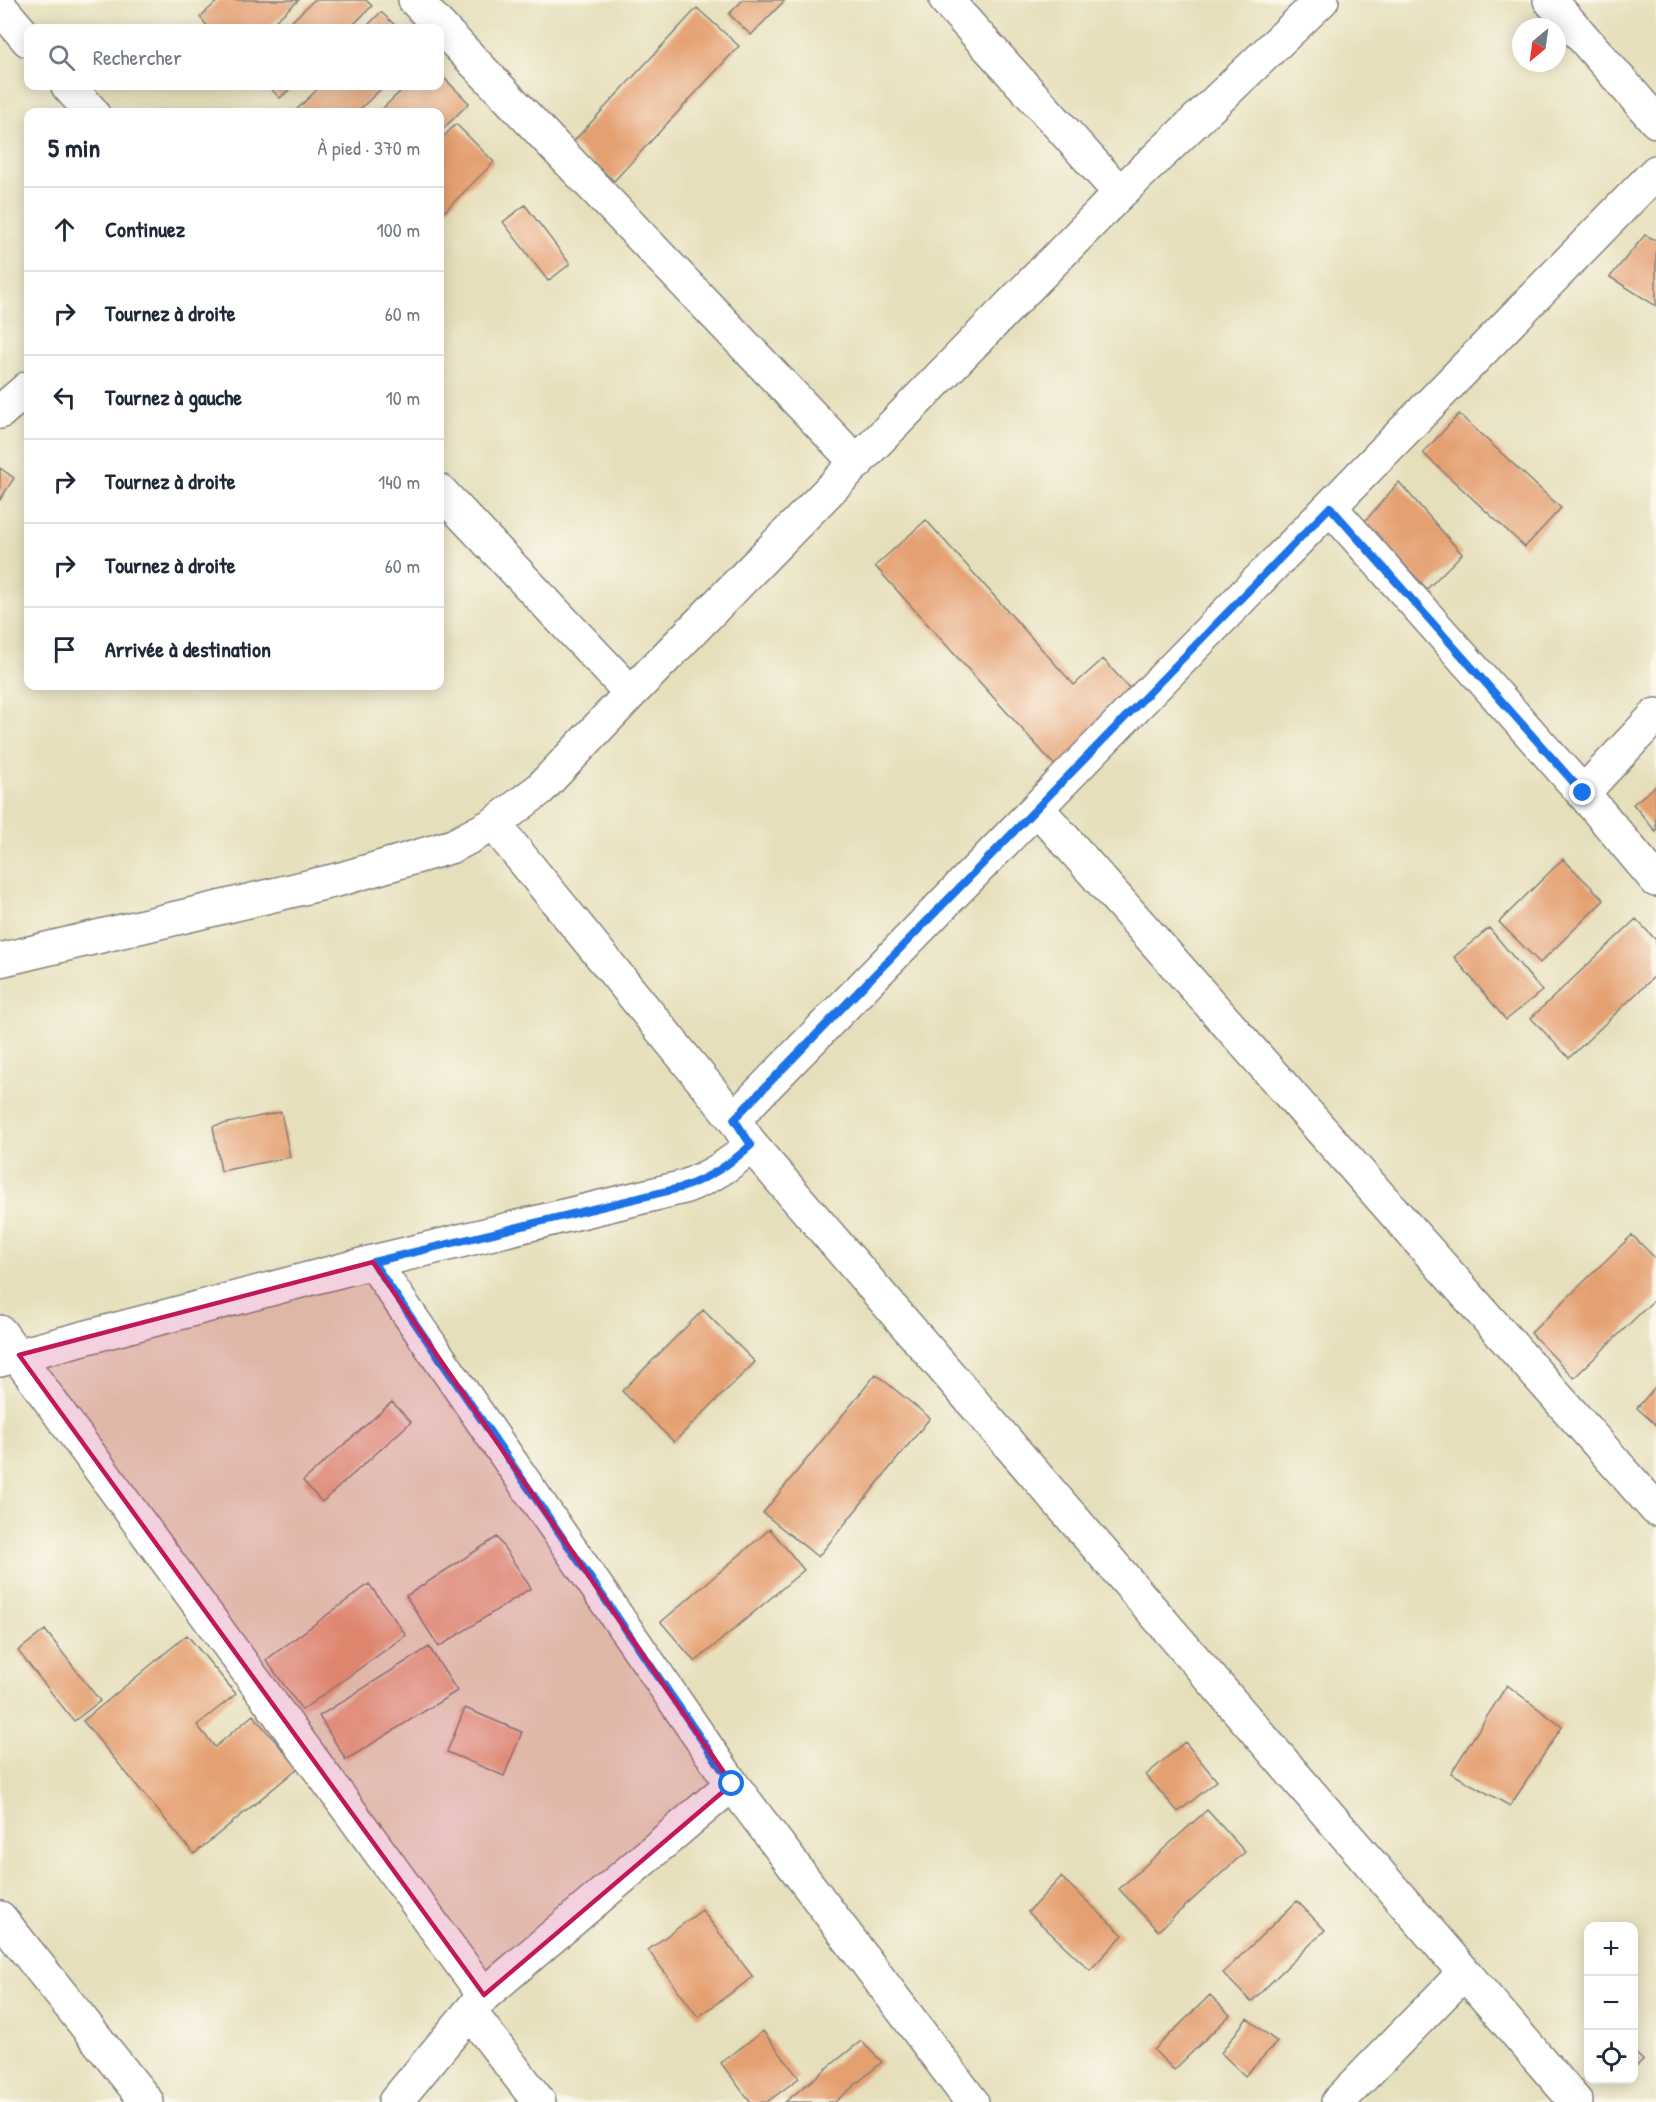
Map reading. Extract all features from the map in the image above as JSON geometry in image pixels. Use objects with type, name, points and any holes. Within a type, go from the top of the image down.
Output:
[{"type":"street","points":[[415,0],[438,24]]},
{"type":"street","points":[[946,0],[1120,193]]},
{"type":"street","points":[[0,960],[341,879],[453,846],[494,824],[540,789],[1120,193],[1322,0]]},
{"type":"street","points":[[1550,0],[1656,121]]},
{"type":"street","points":[[0,7],[24,35]]},
{"type":"street","points":[[444,30],[857,463]]},
{"type":"street","points":[[72,90],[88,108]]},
{"type":"street","points":[[538,2102],[477,2004],[6,1349],[684,1187],[718,1172],[733,1162],[742,1132],[1037,808],[1656,172]]},
{"type":"street","points":[[1,409],[24,391]]},
{"type":"street","points":[[444,495],[631,693]]},
{"type":"street","points":[[1330,507],[1583,793],[1656,880]]},
{"type":"street","points":[[1583,793],[1656,715]]},
{"type":"street","points":[[1037,808],[1656,1509]]},
{"type":"street","points":[[494,824],[742,1132],[1576,2102]]},
{"type":"street","points":[[373,1262],[732,1784],[972,2102]]},
{"type":"street","points":[[395,2102],[477,2004],[732,1784]]},
{"type":"street","points":[[0,1918],[147,2102]]},
{"type":"street","points":[[1338,2102],[1464,1973]]},
{"type":"highlighted area","points":[[373,1262],[732,1784],[484,1995],[19,1355]]},
{"type":"building","points":[[219,0],[299,0],[272,24],[206,24],[200,17]]},
{"type":"building","points":[[314,0],[366,0],[372,6],[354,24],[289,24]]},
{"type":"building","points":[[743,0],[785,0],[751,35],[729,14]]},
{"type":"building","points":[[697,8],[739,46],[614,181],[572,143]]},
{"type":"building","points":[[381,12],[394,24],[369,24]]},
{"type":"building","points":[[444,78],[469,103],[444,128],[444,108],[383,108],[402,90],[444,90]]},
{"type":"building","points":[[272,90],[289,90],[280,98]]},
{"type":"building","points":[[317,90],[380,90],[361,108],[298,108]]},
{"type":"building","points":[[456,124],[494,162],[444,212],[444,136]]},
{"type":"building","points":[[525,205],[570,264],[548,281],[503,222]]},
{"type":"building","points":[[1645,235],[1656,240],[1656,306],[1610,277]]},
{"type":"building","points":[[1459,414],[1561,508],[1525,547],[1423,453]]},
{"type":"building","points":[[0,468],[14,478],[0,500]]},
{"type":"building","points":[[1399,482],[1462,554],[1427,589],[1365,521]]},
{"type":"building","points":[[926,520],[1074,685],[1103,659],[1138,698],[1058,769],[875,566]]},
{"type":"building","points":[[1656,786],[1656,832],[1633,804]]},
{"type":"building","points":[[1563,859],[1604,900],[1540,963],[1499,922]]},
{"type":"building","points":[[1636,919],[1656,940],[1656,975],[1569,1058],[1531,1018]]},
{"type":"building","points":[[1489,928],[1542,991],[1506,1020],[1454,957]]},
{"type":"building","points":[[281,1112],[290,1157],[221,1171],[213,1126]]},
{"type":"building","points":[[1632,1235],[1656,1259],[1656,1298],[1574,1378],[1531,1333]]},
{"type":"building","points":[[703,1310],[755,1362],[674,1442],[622,1391]]},
{"type":"building","points":[[876,1374],[930,1418],[818,1557],[763,1513]]},
{"type":"building","points":[[1656,1386],[1656,1425],[1637,1408]]},
{"type":"building","points":[[392,1402],[411,1422],[322,1502],[303,1481]]},
{"type":"building","points":[[770,1529],[804,1570],[695,1662],[661,1622]]},
{"type":"building","points":[[497,1537],[531,1588],[439,1647],[406,1596]]},
{"type":"building","points":[[369,1584],[406,1635],[302,1710],[266,1660]]},
{"type":"building","points":[[45,1630],[100,1701],[74,1721],[18,1651]]},
{"type":"building","points":[[187,1635],[236,1694],[197,1725],[215,1747],[253,1715],[298,1768],[194,1854],[83,1721]]},
{"type":"building","points":[[429,1647],[457,1691],[346,1760],[319,1716]]},
{"type":"building","points":[[1507,1685],[1562,1727],[1510,1806],[1451,1773]]},
{"type":"building","points":[[465,1708],[522,1732],[504,1776],[447,1752]]},
{"type":"building","points":[[1185,1742],[1217,1781],[1178,1812],[1146,1775]]},
{"type":"building","points":[[1207,1810],[1245,1852],[1158,1931],[1119,1889]]},
{"type":"building","points":[[1061,1877],[1123,1935],[1090,1970],[1028,1912]]},
{"type":"building","points":[[1297,1901],[1325,1930],[1251,2002],[1223,1973]]},
{"type":"building","points":[[702,1910],[753,1977],[698,2017],[648,1950]]},
{"type":"building","points":[[1210,1995],[1230,2015],[1174,2070],[1154,2050]]},
{"type":"building","points":[[1247,2018],[1277,2042],[1245,2076],[1221,2053]]},
{"type":"building","points":[[763,2031],[799,2078],[767,2102],[750,2102],[721,2063]]},
{"type":"building","points":[[861,2041],[882,2062],[835,2102],[785,2102]]},
{"type":"route","points":[[732,1784],[373,1262],[684,1187],[711,1176],[733,1162],[751,1145],[734,1119],[1330,507],[1583,793]]}]
